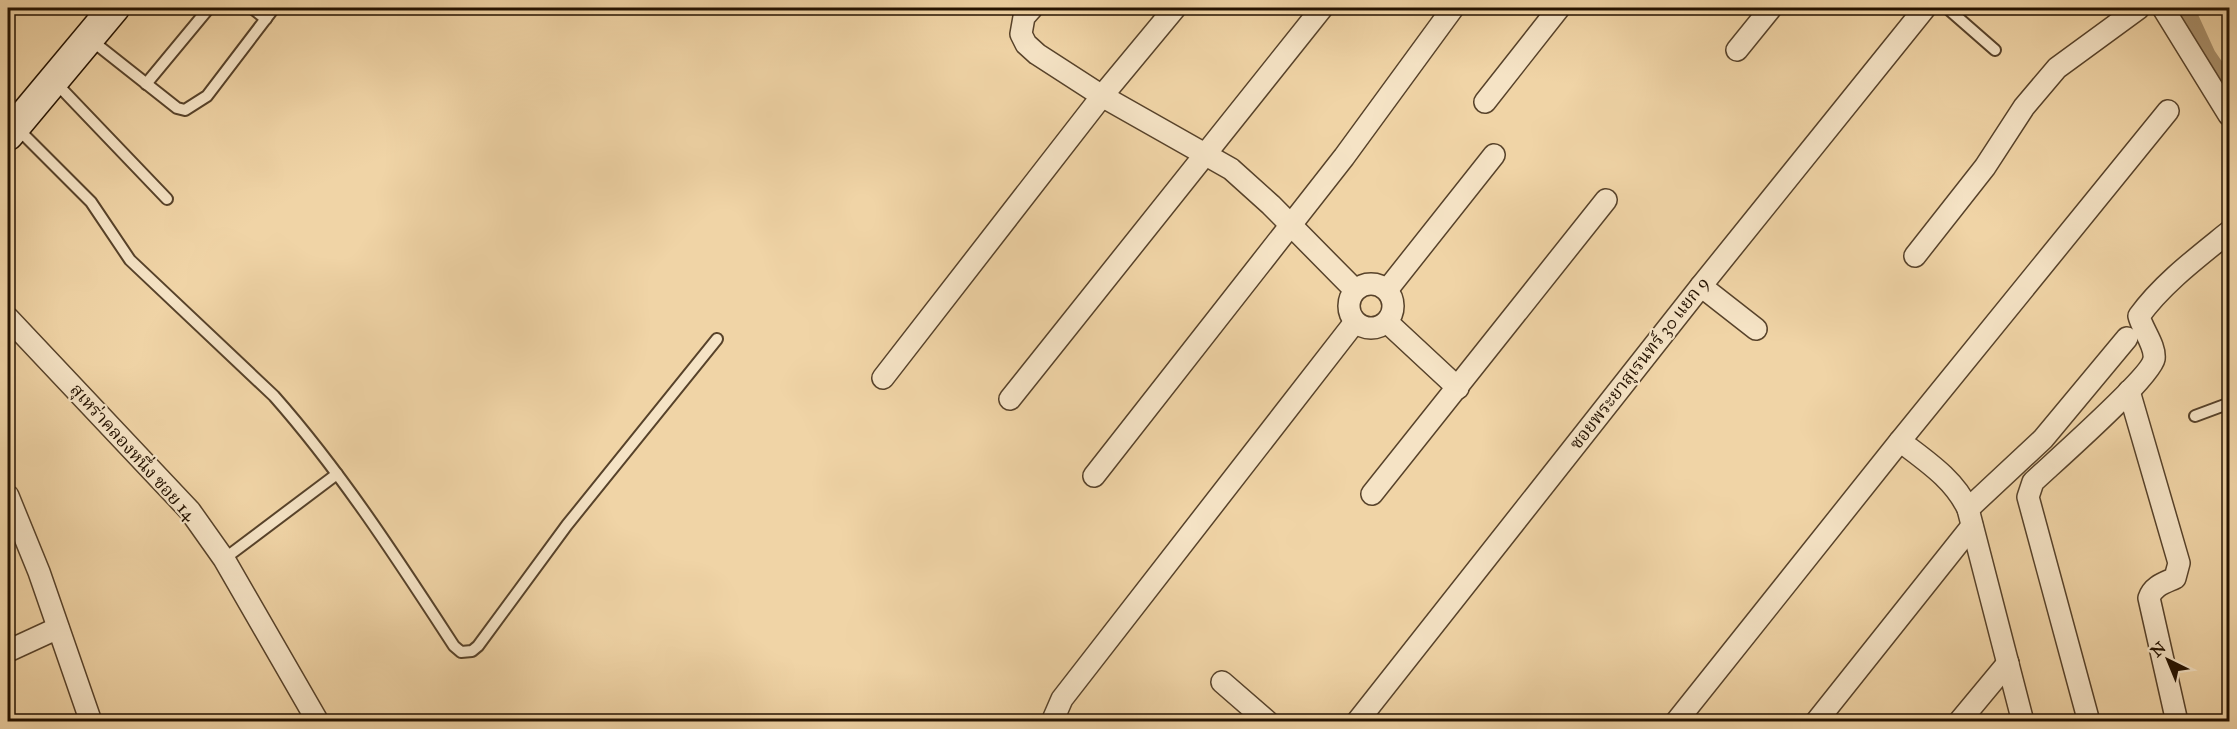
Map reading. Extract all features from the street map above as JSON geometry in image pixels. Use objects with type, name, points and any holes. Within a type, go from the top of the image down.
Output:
[{"type":"main road","points":[[11,130],[114,8]]},
{"type":"street","points":[[1032,8],[1021,26],[1021,34],[1026,44],[1102,96],[1207,153],[1231,169],[1355,290]]},
{"type":"street","points":[[883,378],[1102,96],[1175,8]]},
{"type":"street","points":[[1010,399],[1322,8]]},
{"type":"street","points":[[1094,476],[1290,226],[1453,8]]},
{"type":"street","points":[[1485,102],[1559,8]]},
{"type":"street","points":[[1737,50],[1771,8]]},
{"type":"street","name":"ซอยพระยาสุเรนทร์ 30 แยก 9","points":[[1357,722],[1701,286],[1925,8]]},
{"type":"street","points":[[1916,256],[1984,167],[2024,107],[2057,68],[2139,8]]},
{"type":"street","points":[[2163,8],[2229,114]]},
{"type":"street","points":[[1678,721],[1900,441],[2168,111]]},
{"type":"street","points":[[1387,290],[1494,155]]},
{"type":"street","points":[[1372,494],[1606,200]]},
{"type":"street","points":[[2089,722],[2028,497],[2033,482],[2129,391],[2154,363],[2154,352],[2139,316],[2173,279],[2229,231]]},
{"type":"street","points":[[1371,283],[1387,290],[1394,306],[1387,322],[1371,328],[1355,321],[1348,306],[1355,290],[1371,283]]},
{"type":"street","points":[[1701,286],[1756,329]]},
{"type":"street","name":"สุเหร่าคลองหนึ่ง ซอย 14","points":[[8,318],[171,488],[224,559],[318,722]]},
{"type":"street","points":[[1052,722],[1062,699],[1355,321]]},
{"type":"street","points":[[1387,322],[1458,388]]},
{"type":"street","points":[[1816,722],[1970,517],[2043,439],[2127,338]]},
{"type":"street","points":[[2129,391],[2179,562],[2175,578],[2158,585],[2151,591],[2149,598],[2177,722]]},
{"type":"street","points":[[1900,441],[1943,474],[1962,496],[1970,517],[2023,722]]},
{"type":"street","points":[[8,496],[12,522],[58,628],[92,722]]},
{"type":"street","points":[[8,651],[58,628]]},
{"type":"street","points":[[1959,722],[2008,663]]},
{"type":"street","points":[[1222,682],[1268,722]]},
{"type":"lane","points":[[146,84],[209,8]]},
{"type":"lane","points":[[252,8],[266,19]]},
{"type":"lane","points":[[88,38],[177,108],[185,110],[207,96],[274,8]]},
{"type":"lane","points":[[1947,8],[1995,50]]},
{"type":"lane","points":[[53,80],[167,199]]},
{"type":"lane","points":[[11,130],[92,202],[130,260],[274,396],[337,474],[388,545],[454,646],[461,652],[472,651],[567,525],[717,339]]},
{"type":"lane","points":[[2195,416],[2229,403]]},
{"type":"lane","points":[[224,559],[337,474]]},
{"type":"waterway","points":[[2184,8],[2206,56],[2230,91]]}]
